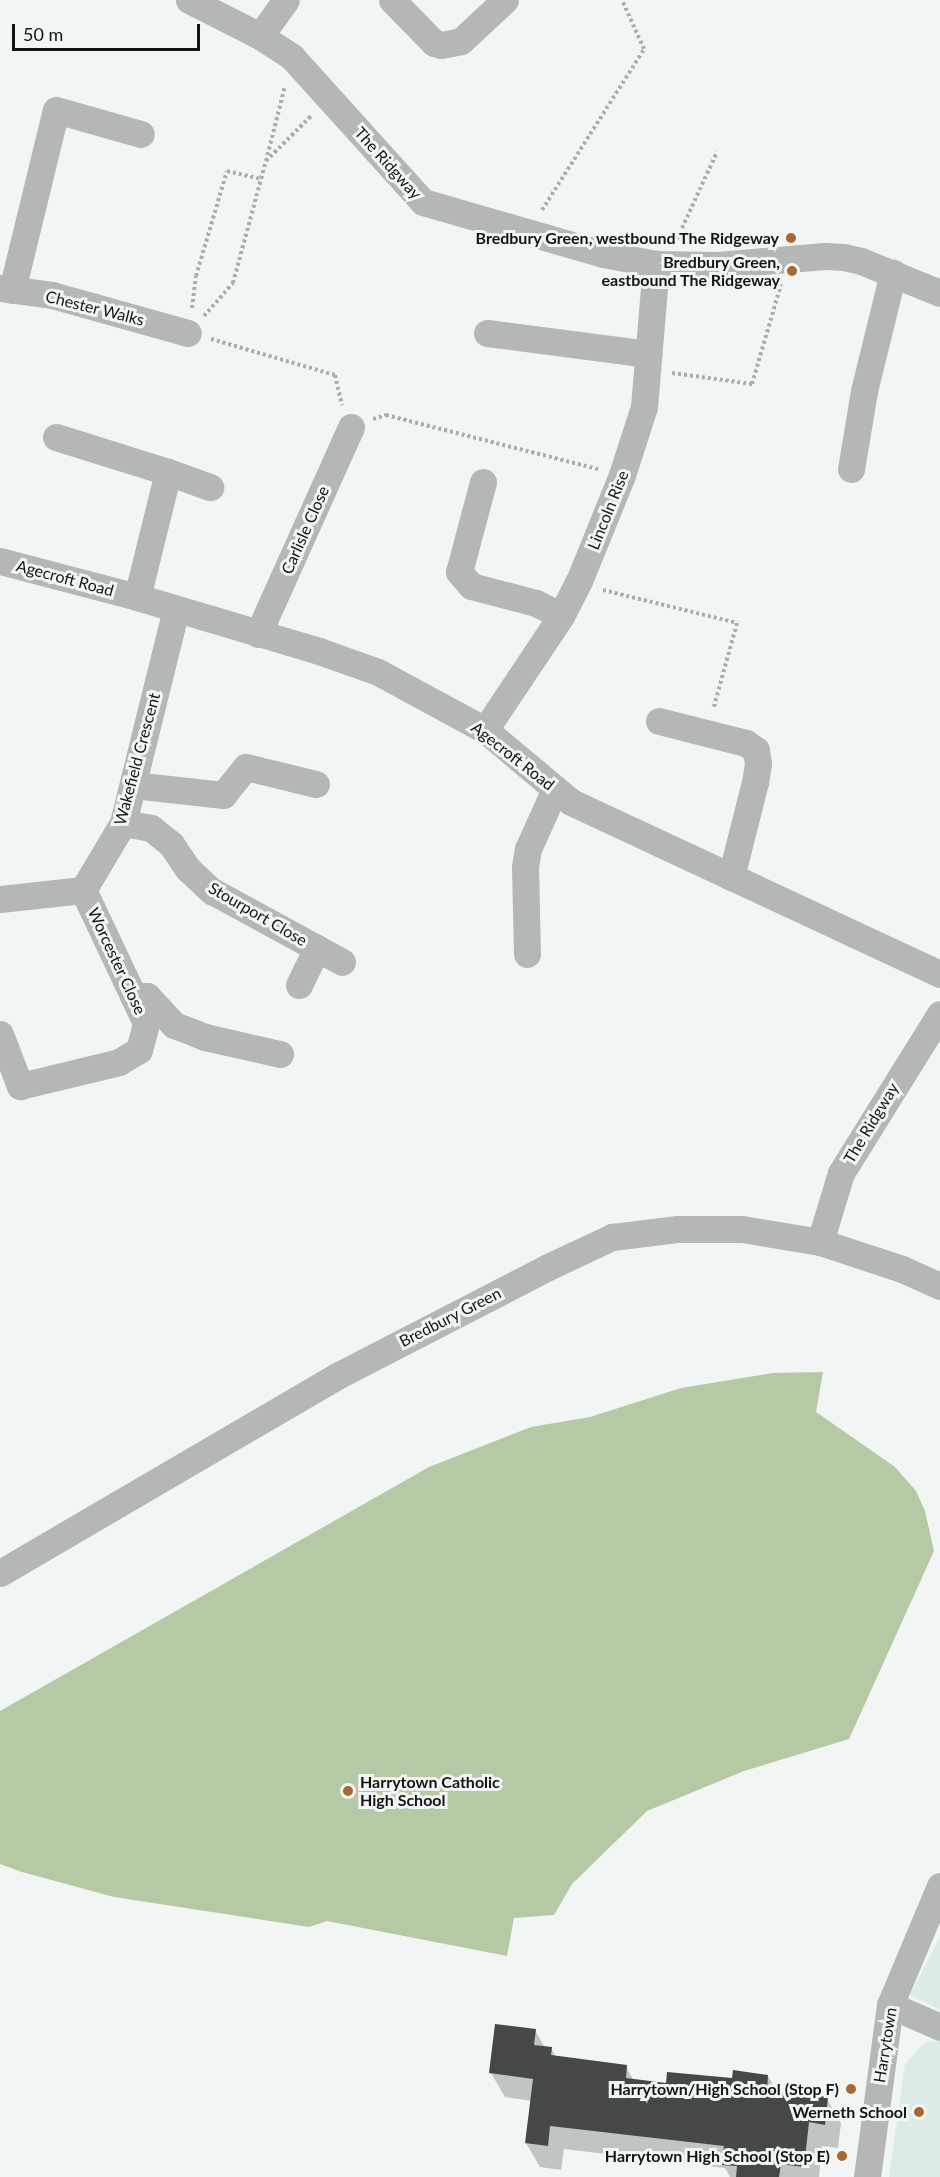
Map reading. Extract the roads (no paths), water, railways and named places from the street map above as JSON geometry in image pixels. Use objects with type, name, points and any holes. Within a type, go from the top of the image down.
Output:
[{"type":"street","name":"The Ridgway","points":[[189,0],[260,36],[292,57],[423,202],[603,254],[661,264],[717,264],[789,258],[844,257],[893,273],[940,293]]},
{"type":"street","points":[[260,36],[286,0]]},
{"type":"street","points":[[392,0],[434,43],[441,45],[461,41],[505,0]]},
{"type":"street","points":[[6,289],[56,110],[141,134]]},
{"type":"street","name":"Lincoln Rise","points":[[485,730],[561,616],[579,581],[622,475],[644,407],[661,264]]},
{"type":"street","points":[[851,469],[864,391],[893,273]]},
{"type":"street","name":"Chester Walks","points":[[6,289],[52,295],[188,333]]},
{"type":"street","points":[[488,333],[648,362]]},
{"type":"street","name":"Carlisle Close","points":[[258,634],[351,427]]},
{"type":"street","points":[[56,437],[210,487]]},
{"type":"street","points":[[137,597],[168,472]]},
{"type":"street","points":[[483,482],[459,572],[471,586],[536,603],[561,616]]},
{"type":"street","name":"Agecroft Road","points":[[0,561],[137,597],[378,672],[485,730],[571,802],[940,974]]},
{"type":"street","name":"Wakefield Crescent","points":[[83,890],[123,823],[176,609]]},
{"type":"street","points":[[659,721],[746,743],[756,750],[758,764],[755,782],[731,877]]},
{"type":"street","points":[[132,785],[223,795],[246,767],[316,784]]},
{"type":"street","points":[[527,954],[525,867],[528,849],[555,789]]},
{"type":"street","name":"Stourport Close","points":[[123,823],[151,828],[171,844],[188,869],[212,891],[342,962]]},
{"type":"street","points":[[0,899],[83,890]]},
{"type":"street","name":"Worcester Close","points":[[0,1034],[20,1086],[119,1062],[140,1050],[146,1023],[83,890]]},
{"type":"street","points":[[299,986],[317,948]]},
{"type":"street","points":[[133,996],[147,996],[174,1025],[205,1037],[280,1054]]},
{"type":"street","name":"The Ridgway","points":[[820,1242],[841,1173],[940,1014]]},
{"type":"street","name":"Bredbury Green","points":[[0,1573],[337,1376],[548,1266],[612,1237],[677,1229],[742,1229],[820,1242],[902,1269],[940,1286]]},
{"type":"street","name":"Harrytown","points":[[867,2177],[890,2005],[940,1886]]},
{"type":"street","points":[[890,2005],[940,2027]]},
{"type":"place","name":"Bredbury Green, westbound The Ridgeway","points":[[791,238]]},
{"type":"place","name":"Bredbury Green, eastbound The Ridgeway","points":[[792,271]]},
{"type":"place","name":"Harrytown Catholic High School","points":[[348,1791]]},
{"type":"place","name":"Harrytown/High School (Stop F)","points":[[851,2089]]},
{"type":"place","name":"Werneth School","points":[[919,2112]]},
{"type":"place","name":"Harrytown High School (Stop E)","points":[[842,2156]]}]
